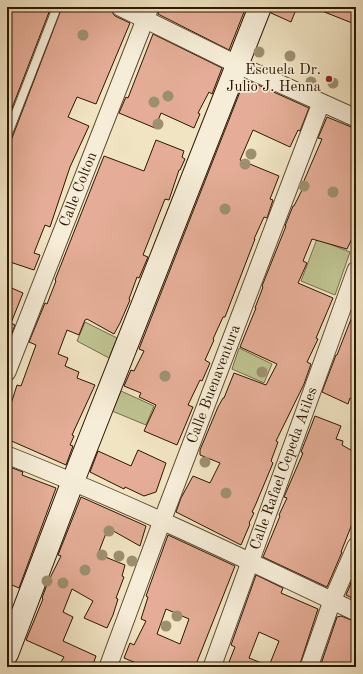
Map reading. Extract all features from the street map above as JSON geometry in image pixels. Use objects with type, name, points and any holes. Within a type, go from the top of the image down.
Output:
[{"type":"street","points":[[120,7],[148,13],[238,65],[356,118]]},
{"type":"street","points":[[7,654],[73,481],[260,7]]},
{"type":"street","name":"Calle Colton","points":[[7,372],[148,13]]},
{"type":"street","name":"Calle Buenaventura","points":[[108,667],[321,103]]},
{"type":"street","name":"Calle Rafael Cepeda Atiles","points":[[212,667],[356,270]]},
{"type":"street","points":[[7,455],[73,481],[162,521],[356,612]]},
{"type":"street","points":[[309,667],[332,601],[356,546]]},
{"type":"lane","points":[[7,136],[57,7]]},
{"type":"green space","points":[[317,239],[350,252],[335,295],[301,281]]},
{"type":"green space","points":[[85,322],[117,338],[109,358],[77,341]]},
{"type":"green space","points":[[239,348],[272,364],[264,383],[232,369]]},
{"type":"green space","points":[[121,391],[154,406],[146,425],[112,411]]},
{"type":"building","points":[[12,7],[37,7],[47,11],[48,7],[51,7],[7,121],[7,13],[9,14]]},
{"type":"building","points":[[62,7],[110,7],[115,16],[130,23],[96,104],[77,97],[68,117],[89,126],[70,167],[50,227],[45,225],[34,253],[40,255],[34,270],[7,261],[7,141],[12,138]]},
{"type":"building","points":[[160,7],[170,11],[171,7],[177,7],[185,11],[187,7],[246,7],[229,50],[158,14]]},
{"type":"building","points":[[272,7],[297,7],[291,22],[271,13]]},
{"type":"building","points":[[312,7],[356,7],[356,12],[352,23]]},
{"type":"building","points":[[153,34],[222,68],[212,94],[209,92],[198,113],[200,114],[194,128],[161,113],[155,128],[119,113],[126,97],[128,98]]},
{"type":"building","points":[[245,79],[309,108],[300,131],[298,130],[290,147],[253,130],[240,160],[279,176],[270,199],[273,200],[267,218],[264,217],[254,239],[225,317],[223,317],[205,360],[210,363],[202,381],[200,380],[188,405],[193,407],[177,445],[144,431],[156,405],[139,397],[141,393],[124,386],[131,370],[134,371],[144,351],[139,349]]},
{"type":"building","points":[[327,117],[356,129],[356,230],[347,249],[312,239],[303,261],[307,263],[298,283],[333,298],[316,338],[318,339],[307,362],[311,364],[304,384],[276,441],[278,442],[271,461],[273,463],[252,512],[254,513],[241,545],[176,512],[181,498],[193,476],[210,483],[220,463],[200,455],[200,450],[234,373],[266,385],[277,364],[240,347],[256,308],[263,287],[262,286],[285,226],[293,206],[305,184],[303,183],[322,139],[318,138]]},
{"type":"building","points":[[156,140],[184,151],[182,157],[185,159],[179,170],[169,200],[165,199],[143,255],[148,257],[139,278],[137,277],[129,299],[130,300],[120,323],[114,334],[87,319],[85,320],[79,335],[67,330],[58,354],[68,358],[65,366],[79,372],[77,378],[95,385],[72,435],[74,436],[70,445],[73,446],[66,465],[7,439],[7,406],[10,407],[17,385],[21,386],[36,345],[29,342],[45,303],[47,304],[104,156],[144,171]]},
{"type":"building","points":[[7,286],[23,293],[11,323],[15,325],[11,335],[7,334]]},
{"type":"building","points":[[355,309],[356,370],[351,382],[356,384],[356,401],[350,398],[348,404],[322,392]]},
{"type":"building","points":[[315,416],[341,426],[336,439],[343,441],[342,445],[356,453],[356,526],[352,524],[327,587],[263,557],[287,498],[284,497],[303,453],[301,452]]},
{"type":"building","points":[[138,450],[166,463],[156,492],[144,496],[125,487],[124,489],[90,472],[98,451],[131,466]]},
{"type":"building","points":[[7,466],[23,472],[22,475],[56,488],[19,588],[7,583]]},
{"type":"building","points":[[81,497],[146,526],[140,546],[108,528],[98,554],[125,565],[122,576],[124,577],[116,598],[118,599],[113,615],[107,628],[84,618],[93,601],[72,589],[63,612],[73,617],[63,641],[96,656],[92,667],[58,667],[64,657],[26,640],[43,599],[42,598],[48,582],[61,556],[58,555]]},
{"type":"building","points":[[168,535],[235,566],[195,667],[146,667],[124,658],[130,643],[134,645],[146,621],[141,619],[148,597],[146,596]],"holes":[[[166,609],[189,619],[180,644],[157,634]]]},
{"type":"building","points":[[356,571],[356,600],[346,595]]},
{"type":"building","points":[[256,575],[283,588],[281,593],[318,609],[299,667],[227,667],[235,647],[231,645]],"holes":[[[259,632],[279,641],[269,666],[249,658]]]},
{"type":"building","points":[[341,616],[356,622],[356,667],[320,667],[337,617]]},
{"type":"place","name":"Escuela Dr. Julio J. Henna","points":[[329,79]]}]
